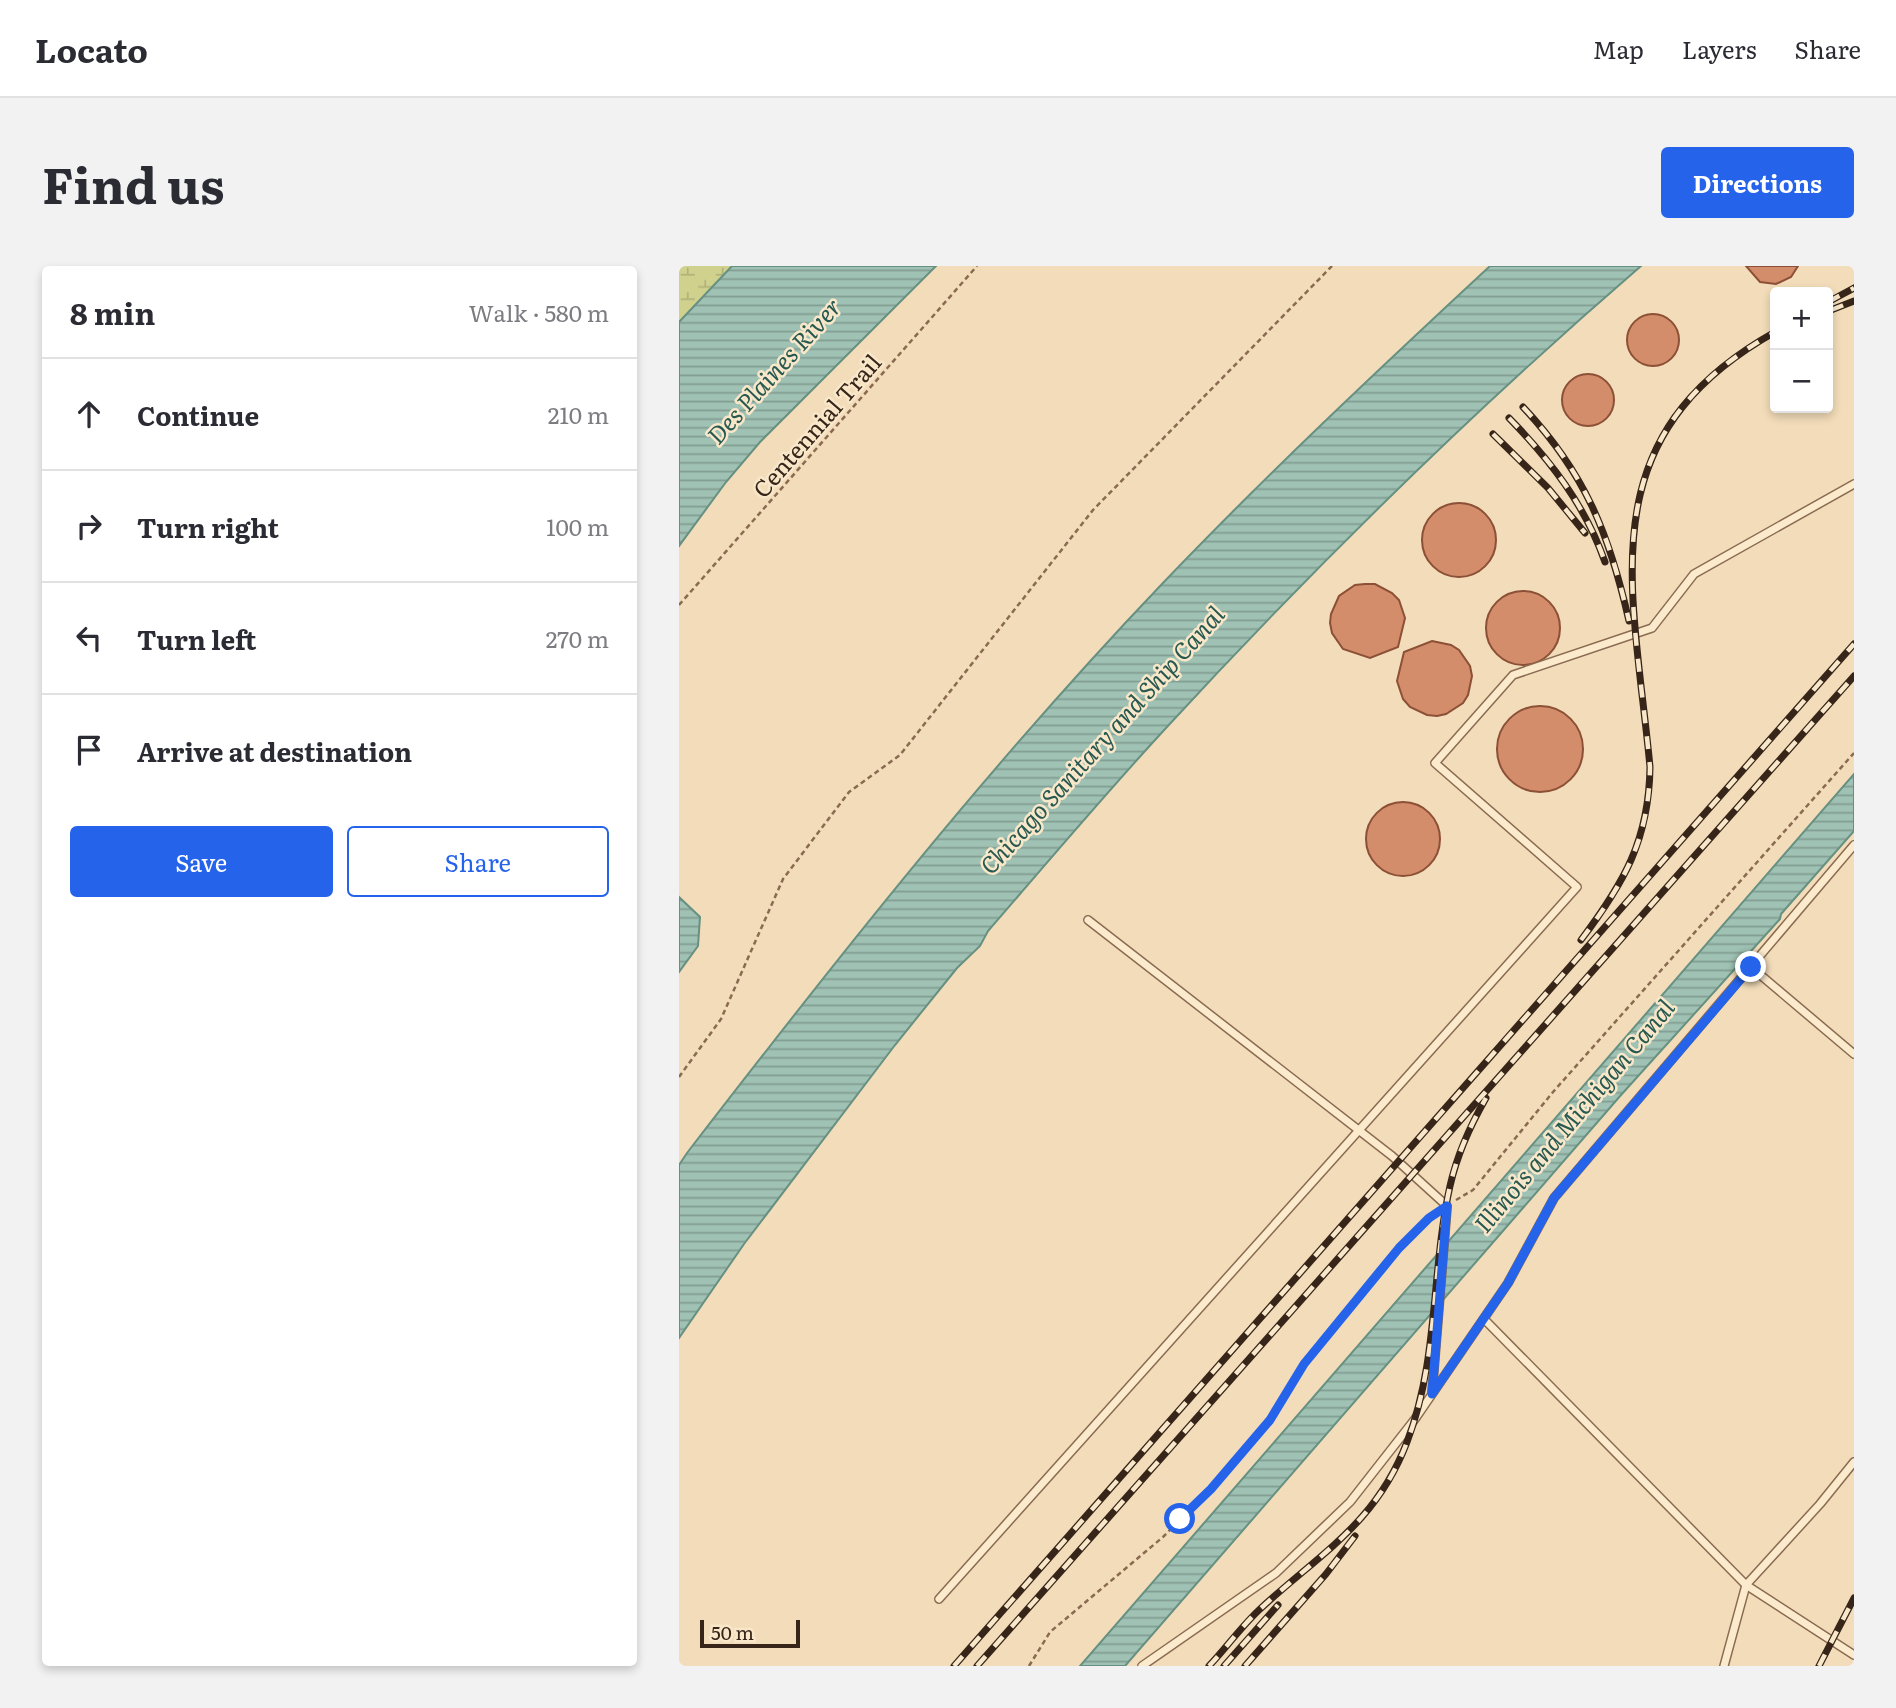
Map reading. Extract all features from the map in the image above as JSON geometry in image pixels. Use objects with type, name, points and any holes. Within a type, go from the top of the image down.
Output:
[{"type":"lane","points":[[939,1599],[1577,887],[1435,763],[1513,675],[1653,628],[1694,574],[1854,484]]},
{"type":"lane","points":[[1142,1666],[1276,1573],[1350,1502],[1432,1394],[1484,1319],[1508,1283],[1554,1198],[1854,845]]},
{"type":"lane","points":[[1088,920],[1359,1131],[1447,1206],[1432,1394]]},
{"type":"lane","points":[[1751,967],[1854,1054]]},
{"type":"lane","points":[[1484,1319],[1745,1585],[1854,1655]]},
{"type":"lane","points":[[1724,1666],[1745,1585],[1854,1462]]},
{"type":"path","name":"Centennial Trail","points":[[679,605],[977,266]]},
{"type":"path","points":[[679,1077],[721,1019],[783,880],[849,792],[900,755],[1093,510],[1332,266]]},
{"type":"path","points":[[1029,1666],[1050,1632],[1163,1537],[1211,1489],[1270,1420],[1304,1364],[1416,1229],[1473,1190],[1553,1091],[1854,753]]},
{"type":"green space","points":[[679,266],[732,266],[679,322]]},
{"type":"water","name":"Des Plaines River","points":[[732,266],[936,266],[760,442],[726,482],[679,546],[679,322]]},
{"type":"water","name":"Chicago Sanitary and Ship Canal","points":[[1490,266],[1641,266],[1517,376],[1338,548],[1223,667],[1098,803],[895,1045],[744,1244],[679,1338],[679,1165],[687,1153],[917,862],[1099,652],[1282,462]]},
{"type":"water","name":"Illinois and Michigan Canal","points":[[1854,774],[1854,831],[1781,914],[1780,919],[1621,1095],[1125,1666],[1080,1666]]},
{"type":"water","points":[[679,897],[700,917],[698,946],[679,972]]},
{"type":"building","points":[[1746,266],[1798,266],[1791,277],[1776,284],[1760,282]]},
{"type":"building","points":[[1653,314],[1663,316],[1671,322],[1677,330],[1677,350],[1671,358],[1663,364],[1653,366],[1643,364],[1635,358],[1629,350],[1627,340],[1629,330],[1635,322],[1643,316]]},
{"type":"building","points":[[1588,374],[1598,376],[1606,382],[1612,390],[1612,410],[1606,418],[1598,424],[1588,426],[1578,424],[1570,418],[1564,410],[1562,400],[1564,390],[1570,382],[1578,376]]},
{"type":"building","points":[[1459,503],[1480,509],[1490,519],[1496,540],[1490,561],[1480,571],[1459,577],[1438,571],[1428,561],[1422,540],[1428,519],[1438,509]]},
{"type":"building","points":[[1375,584],[1399,600],[1405,618],[1398,647],[1370,658],[1343,649],[1332,633],[1330,623],[1339,596],[1355,585]]},
{"type":"building","points":[[1523,591],[1544,597],[1554,607],[1560,628],[1554,649],[1544,659],[1523,665],[1502,659],[1492,649],[1486,628],[1492,607],[1502,597]]},
{"type":"building","points":[[1432,641],[1451,645],[1459,650],[1470,666],[1472,676],[1468,695],[1463,703],[1446,714],[1437,716],[1427,715],[1410,707],[1403,699],[1397,681],[1404,652]]},
{"type":"building","points":[[1540,706],[1564,713],[1576,725],[1583,749],[1576,773],[1564,785],[1540,792],[1516,785],[1504,773],[1497,749],[1504,725],[1516,713]]},
{"type":"building","points":[[1403,802],[1424,808],[1434,818],[1440,839],[1434,860],[1424,870],[1403,876],[1382,870],[1372,860],[1366,839],[1372,818],[1382,808]]},
{"type":"railway","points":[[1833,299],[1854,288]]},
{"type":"railway","points":[[1833,309],[1854,301]]},
{"type":"railway","points":[[1581,940],[1610,899],[1631,860],[1645,817],[1649,793],[1650,767],[1632,578],[1635,521],[1648,468],[1673,419],[1715,374],[1770,336]]},
{"type":"railway","points":[[1523,407],[1563,456],[1592,506],[1613,560],[1629,621]]},
{"type":"railway","points":[[1509,418],[1553,467],[1577,503],[1605,562]]},
{"type":"railway","points":[[1493,434],[1548,488],[1585,533]]},
{"type":"railway","points":[[954,1666],[1854,644]]},
{"type":"railway","points":[[977,1666],[1854,676]]},
{"type":"railway","points":[[1209,1666],[1259,1610],[1344,1536],[1379,1495],[1394,1470],[1407,1442],[1425,1379],[1450,1186],[1456,1163],[1486,1098]]},
{"type":"railway","points":[[1245,1666],[1326,1574],[1355,1536]]},
{"type":"railway","points":[[1819,1666],[1854,1598]]},
{"type":"railway","points":[[1224,1666],[1278,1605]]},
{"type":"route","points":[[1180,1519],[1211,1489],[1270,1420],[1304,1364],[1399,1248],[1416,1229],[1447,1206],[1432,1394],[1508,1283],[1554,1198],[1751,967]]}]
